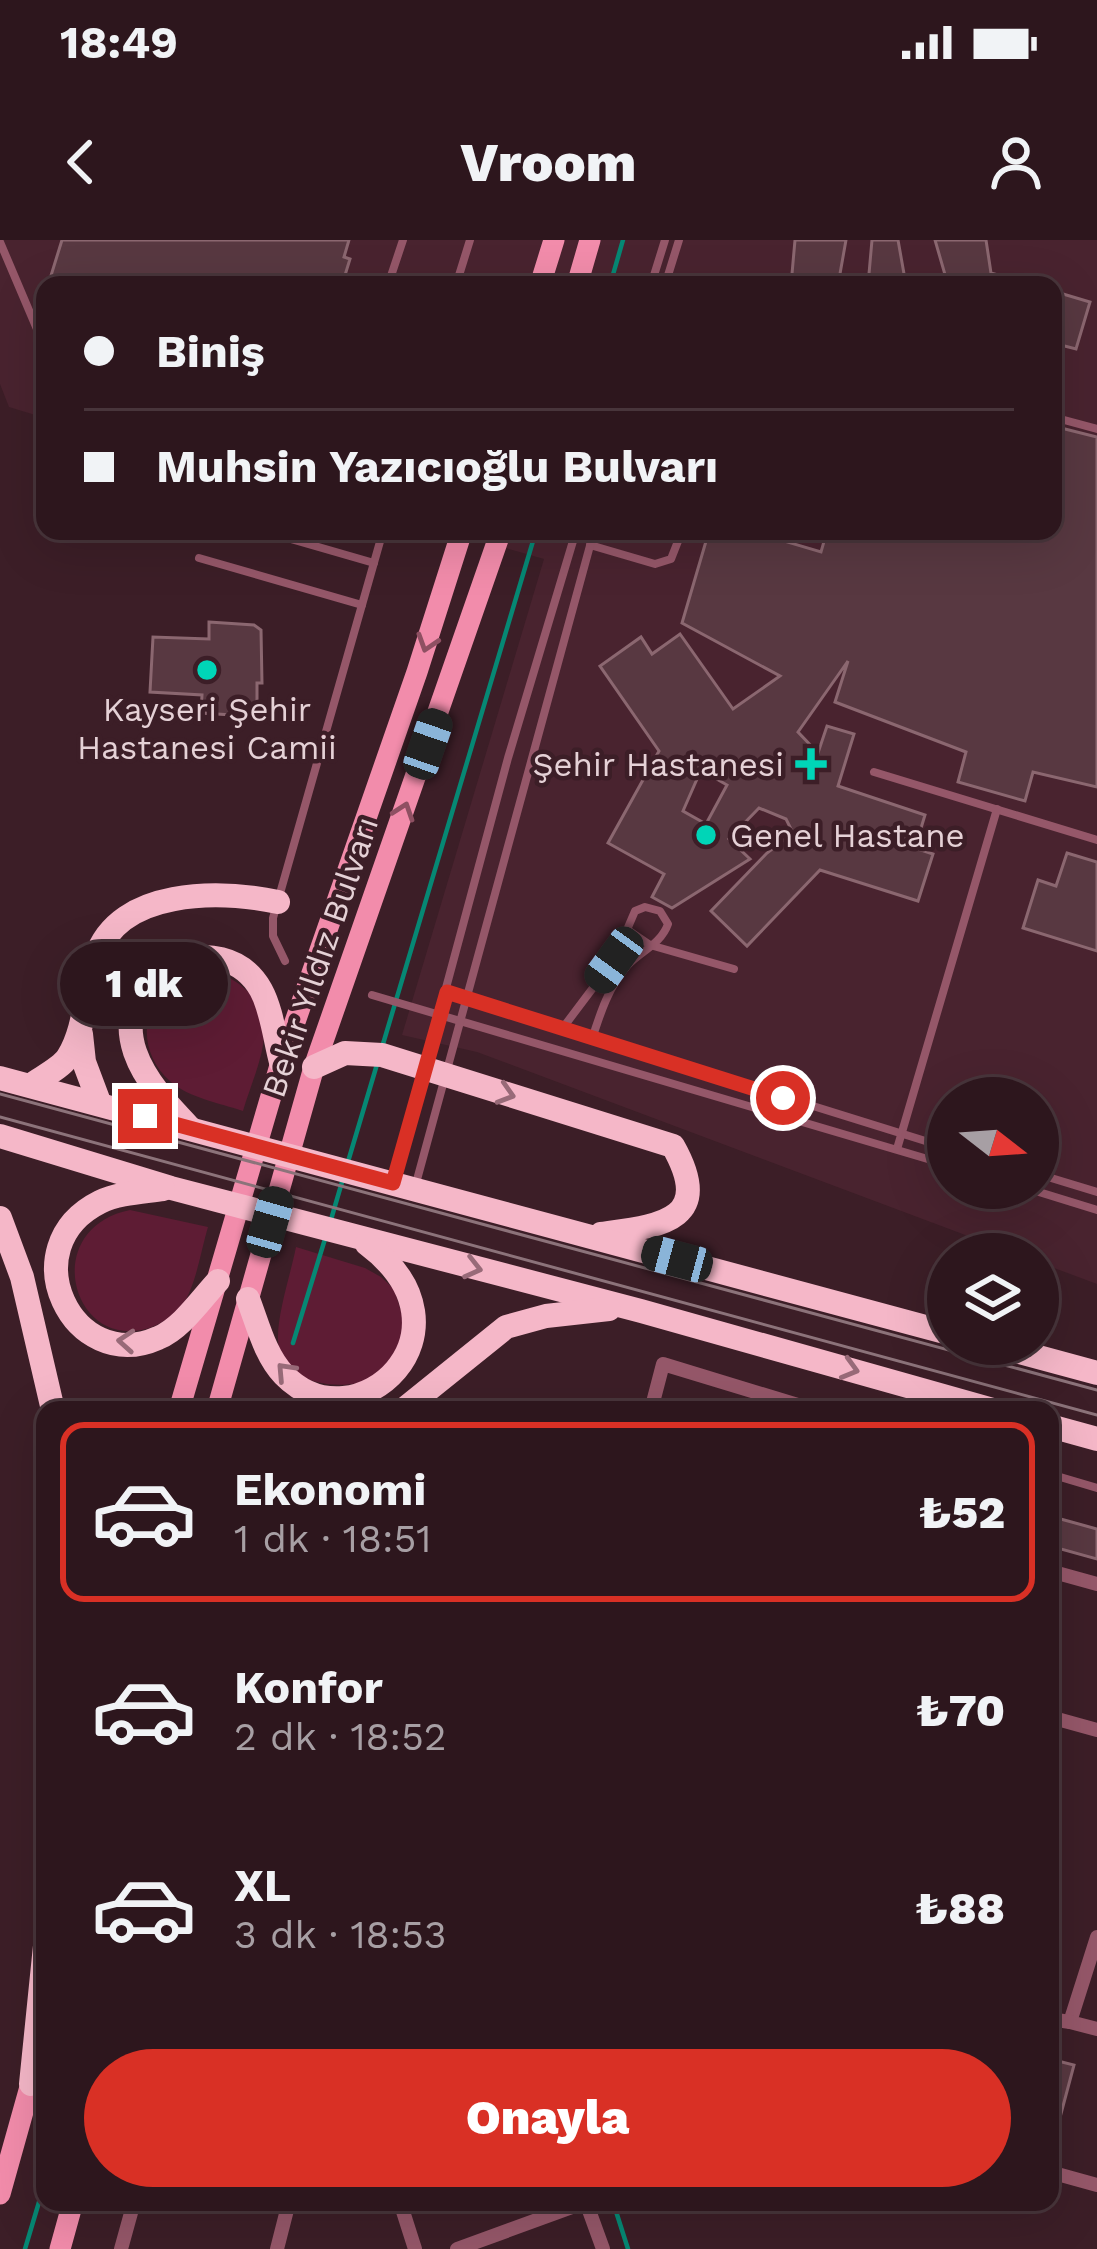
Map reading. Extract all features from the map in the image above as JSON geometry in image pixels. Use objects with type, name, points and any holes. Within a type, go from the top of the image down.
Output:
[{"type":"highway","points":[[31,1085],[67,1060],[102,943],[130,914],[200,896],[278,902]]},
{"type":"highway","points":[[190,1129],[157,1093],[133,1046],[131,1021],[136,1000],[162,969],[175,961],[202,958],[225,963],[246,975],[261,991],[281,1062]]},
{"type":"highway","points":[[80,1026],[84,1062],[100,1102]]},
{"type":"highway","points":[[314,1067],[345,1054],[382,1055],[674,1146],[688,1176],[681,1210],[664,1226],[589,1236]]},
{"type":"highway","points":[[0,1078],[927,1327]]},
{"type":"highway","points":[[0,1136],[360,1240],[641,1311],[947,1401]]},
{"type":"highway","points":[[171,1188],[112,1197],[78,1217],[56,1258],[55,1278],[65,1308],[80,1325],[107,1340],[147,1342],[169,1332],[218,1281]]},
{"type":"highway","points":[[0,1217],[22,1277],[51,1401]]},
{"type":"highway","points":[[248,1299],[269,1354],[292,1382],[331,1396],[350,1397],[370,1390],[403,1363],[416,1323],[402,1282],[360,1240]]},
{"type":"highway","points":[[414,1401],[506,1328],[595,1309],[641,1311]]},
{"type":"highway","points":[[1059,1363],[1097,1373]]},
{"type":"highway","points":[[1059,1428],[1097,1439]]},
{"type":"highway","points":[[31,2084],[36,2035]]},
{"type":"main road","points":[[543,276],[554,240]]},
{"type":"main road","points":[[580,276],[590,240]]},
{"type":"main road","name":"Bekir Yıldız Bulvarı","points":[[182,1401],[281,1062],[459,540]]},
{"type":"main road","name":"Bekir Yıldız Bulvarı","points":[[220,1401],[314,1067],[498,540]]},
{"type":"main road","points":[[0,2194],[36,2066]]},
{"type":"main road","points":[[59,2249],[71,2211]]},
{"type":"street","points":[[653,1401],[663,1364],[785,1401]]},
{"type":"street","points":[[1059,1573],[1097,1584]]},
{"type":"street","points":[[1059,1719],[1097,1730]]},
{"type":"street","points":[[1070,2021],[1097,1937]]},
{"type":"street","points":[[1059,2020],[1097,2029]]},
{"type":"street","points":[[1059,2174],[1097,2185]]},
{"type":"street","points":[[122,2249],[132,2211]]},
{"type":"street","points":[[277,2249],[287,2211]]},
{"type":"street","points":[[403,2211],[416,2249]]},
{"type":"street","points":[[457,2249],[561,2211]]},
{"type":"street","points":[[589,2211],[603,2249]]},
{"type":"lane","points":[[391,276],[403,240]]},
{"type":"lane","points":[[460,276],[470,240]]},
{"type":"lane","points":[[654,276],[665,240]]},
{"type":"lane","points":[[668,276],[679,240]]},
{"type":"lane","points":[[0,242],[36,326]]},
{"type":"lane","points":[[1062,419],[1097,429]]},
{"type":"lane","points":[[294,540],[374,563]]},
{"type":"lane","points":[[285,961],[273,936],[278,902],[380,540]]},
{"type":"lane","points":[[392,1183],[508,758],[573,540]]},
{"type":"lane","points":[[392,1183],[460,1021],[591,540]]},
{"type":"lane","points":[[590,545],[655,564],[671,559],[678,540]]},
{"type":"lane","points":[[199,558],[362,605]]},
{"type":"lane","points":[[874,772],[1097,840]]},
{"type":"lane","points":[[897,1149],[997,809]]},
{"type":"lane","points":[[562,1029],[614,960],[635,911],[645,907],[660,911],[668,924],[662,939],[624,969],[601,1008],[592,1039]]},
{"type":"lane","points":[[628,930],[650,945],[734,969]]},
{"type":"lane","points":[[447,992],[927,1142]]},
{"type":"lane","points":[[372,995],[927,1158]]},
{"type":"lane","points":[[1059,1180],[1097,1192]]},
{"type":"lane","points":[[1059,1198],[1097,1210]]},
{"type":"lane","points":[[1059,1477],[1097,1488]]},
{"type":"shaded area","name":"Şehir Hastanesi","points":[[0,240],[1097,240],[1097,1284],[1059,1270],[1059,1233],[960,1233],[477,1052],[402,1035],[544,559],[478,540],[1062,540],[1062,276],[36,276],[36,415],[9,407],[0,384]]},
{"type":"shaded area","points":[[198,971],[235,982],[260,1010],[263,1046],[243,1111],[179,1088],[150,1051],[148,1017],[155,1001],[180,977]]},
{"type":"shaded area","points":[[130,1210],[208,1227],[195,1278],[179,1309],[152,1327],[125,1331],[102,1324],[86,1308],[76,1286],[75,1263],[83,1240],[101,1222]]},
{"type":"shaded area","points":[[296,1247],[365,1268],[394,1289],[407,1330],[376,1377],[348,1384],[316,1382],[289,1367],[281,1355],[280,1318]]},
{"type":"building","points":[[62,240],[349,240],[345,276],[51,276]]},
{"type":"building","points":[[795,240],[846,240],[840,276],[792,276]]},
{"type":"building","points":[[872,240],[898,240],[904,276],[869,276]]},
{"type":"building","points":[[935,240],[986,240],[991,273],[1001,276],[945,276]]},
{"type":"building","points":[[1062,294],[1090,302],[1076,349],[1062,345]]},
{"type":"building","points":[[1062,428],[1097,437],[1097,787],[1033,772],[1025,801],[958,782],[966,752],[835,702],[848,661],[798,732],[818,753],[827,726],[854,734],[838,786],[925,815],[915,848],[933,854],[918,901],[820,870],[747,946],[711,911],[793,833],[786,819],[759,808],[729,839],[750,859],[672,908],[652,897],[664,874],[608,843],[659,751],[600,666],[641,637],[652,654],[680,634],[733,709],[780,676],[682,623],[706,540],[780,540],[821,552],[824,540],[1062,540]],"holes":[[[701,770],[727,785],[706,824],[683,811]]]},
{"type":"building","name":"Kayseri Şehir Hastanesi Camii","points":[[209,622],[254,625],[261,630],[262,683],[257,683],[257,708],[249,716],[201,713],[202,695],[150,692],[153,637],[209,639]]},
{"type":"building","points":[[1067,853],[1097,862],[1097,951],[1023,928],[1038,880],[1056,886]]},
{"type":"building","points":[[1059,1519],[1097,1529],[1097,1559],[1059,1548]]},
{"type":"building","points":[[1059,2061],[1074,2065],[1059,2121]]},
{"type":"waterway","points":[[613,276],[623,240]]},
{"type":"waterway","points":[[383,1044],[533,540]]},
{"type":"waterway","points":[[347,1165],[378,1061]]},
{"type":"waterway","points":[[330,1223],[342,1182]]},
{"type":"waterway","points":[[293,1343],[325,1239]]},
{"type":"waterway","points":[[25,2249],[36,2211]]},
{"type":"waterway","points":[[616,2211],[628,2249]]},
{"type":"tram line","points":[[0,1094],[1097,1390]]},
{"type":"tram line","points":[[0,1117],[1045,1401]]},
{"type":"tram line","points":[[1059,1405],[1097,1415]]},
{"type":"place","name":"Kayseri Şehir Hastanesi Camii","points":[[207,670]]},
{"type":"place","name":"Şehir Hastanesi","points":[[811,764]]},
{"type":"place","name":"Genel Hastane","points":[[706,835]]},
{"type":"route","points":[[145,1116],[393,1183],[447,992],[783,1098]]}]
